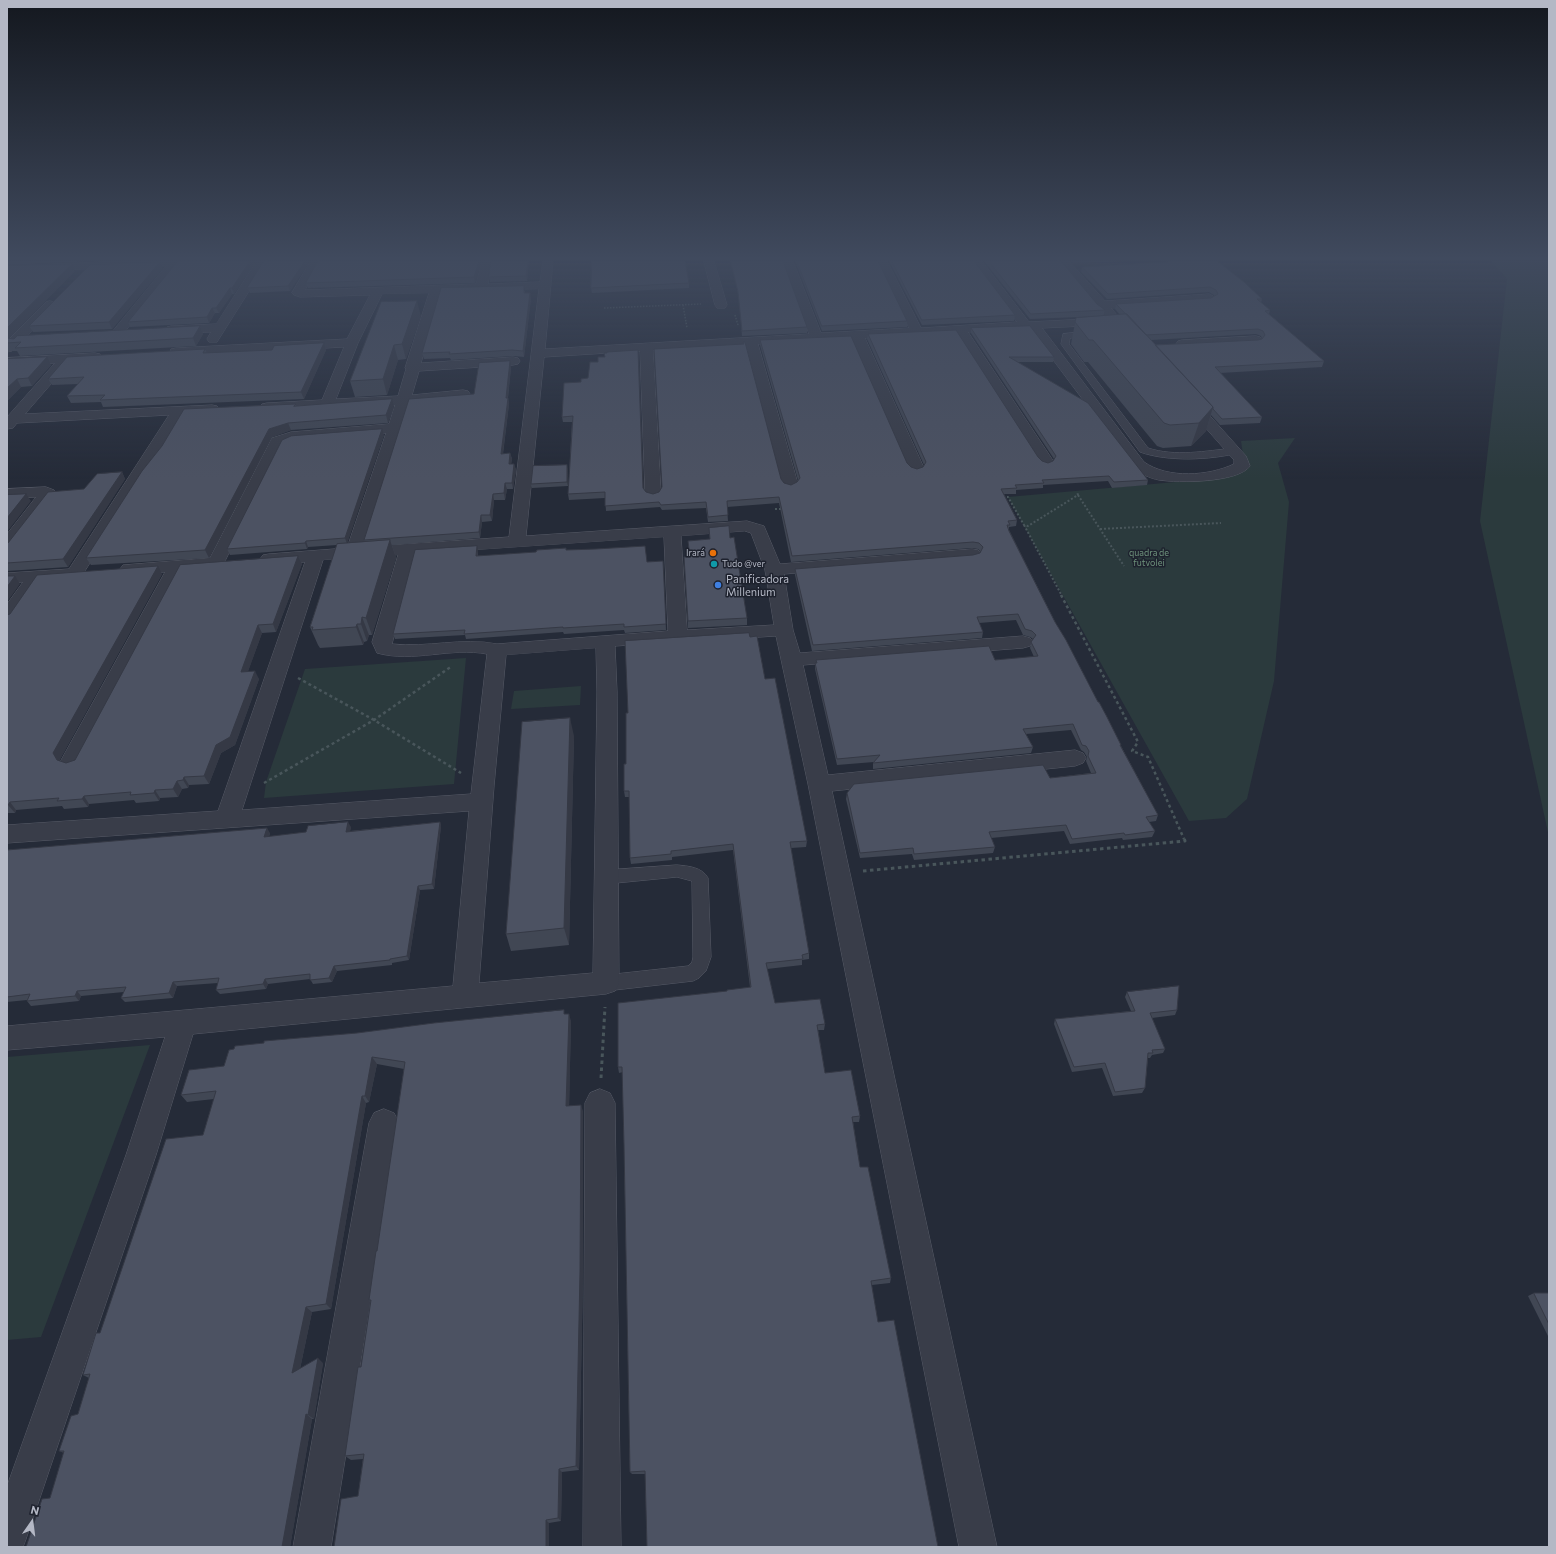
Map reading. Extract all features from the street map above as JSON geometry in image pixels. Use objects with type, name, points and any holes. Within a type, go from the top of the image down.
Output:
[{"type":"street","points":[[7,348],[22,334]]},
{"type":"street","points":[[206,351],[217,334]]},
{"type":"street","points":[[327,404],[357,334]]},
{"type":"street","points":[[354,553],[404,400],[423,334]]},
{"type":"street","points":[[517,542],[540,334]]},
{"type":"street","points":[[815,334],[817,338]]},
{"type":"street","points":[[538,353],[887,334]]},
{"type":"street","points":[[962,334],[1046,462]]},
{"type":"street","points":[[1036,334],[1139,465],[1147,472],[1177,478],[1237,470],[1242,466],[1241,459],[1182,393]]},
{"type":"street","points":[[1124,334],[1128,335]]},
{"type":"street","points":[[857,335],[916,468]]},
{"type":"street","points":[[18,338],[34,337]]},
{"type":"street","points":[[1170,345],[1256,340]]},
{"type":"street","points":[[751,341],[790,484]]},
{"type":"street","points":[[167,353],[352,343]]},
{"type":"street","points":[[646,347],[653,493]]},
{"type":"street","points":[[7,362],[105,356]]},
{"type":"street","points":[[10,422],[66,359]]},
{"type":"street","points":[[412,368],[513,361]]},
{"type":"street","points":[[257,407],[404,400],[463,394]]},
{"type":"street","points":[[10,422],[226,409]]},
{"type":"street","points":[[75,573],[179,411]]},
{"type":"street","points":[[7,578],[223,562],[277,442],[291,436],[395,428]]},
{"type":"street","points":[[7,494],[48,493],[7,545]]},
{"type":"street","points":[[254,560],[747,526],[758,530],[774,570],[784,630],[819,784],[978,1547]]},
{"type":"street","points":[[672,532],[678,636]]},
{"type":"street","points":[[408,549],[382,642],[384,649],[405,651],[488,648],[784,630]]},
{"type":"street","points":[[774,570],[972,554]]},
{"type":"street","points":[[230,810],[316,555]]},
{"type":"street","points":[[72,762],[177,566]]},
{"type":"street","points":[[7,617],[36,576]]},
{"type":"street","points":[[7,1038],[183,1024],[465,998],[606,983],[607,692],[605,641]]},
{"type":"street","points":[[792,660],[1023,642]]},
{"type":"street","points":[[465,998],[482,794],[488,648]]},
{"type":"street","points":[[819,784],[1075,758]]},
{"type":"street","points":[[7,834],[230,810],[482,794]]},
{"type":"street","points":[[7,1539],[141,1155],[183,1024]]},
{"type":"street","points":[[600,1103],[602,1547]]},
{"type":"street","points":[[312,1547],[384,1123]]},
{"type":"lane","points":[[1080,334],[1066,336],[1065,344],[1144,450],[1156,454],[1177,455],[1234,451]]},
{"type":"lane","points":[[606,877],[678,871],[691,873],[700,878],[702,957],[700,966],[693,973],[606,983]]},
{"type":"path","points":[[688,334],[690,344]]},
{"type":"path","points":[[1000,497],[1008,497],[1024,526],[1028,526],[1077,493],[1124,566]]},
{"type":"path","points":[[775,509],[791,508]]},
{"type":"path","points":[[1100,529],[1221,523]]},
{"type":"path","points":[[230,810],[488,648]]},
{"type":"path","points":[[278,667],[374,720],[482,794]]},
{"type":"path","points":[[600,1103],[606,983]]},
{"type":"green space","points":[[1501,334],[1549,334],[1549,837],[1480,521]]},
{"type":"green space","name":"quadra de futvolei","points":[[1295,438],[1278,463],[1289,502],[1274,681],[1247,799],[1226,818],[1189,821],[1008,497],[1198,480],[1249,467],[1243,454],[1241,441]]},
{"type":"green space","points":[[466,658],[454,784],[264,798],[266,782],[305,669]]},
{"type":"green space","points":[[581,686],[580,705],[511,709],[514,691]]},
{"type":"green space","points":[[150,1045],[41,1337],[7,1340],[7,1057]]},
{"type":"building","points":[[62,334],[196,334],[193,338],[15,348],[21,342],[7,343],[7,338],[14,339],[17,336]]},
{"type":"building","points":[[369,334],[406,334],[402,344],[394,345],[383,379],[350,381]]},
{"type":"building","points":[[428,334],[525,334],[523,351],[512,350],[449,354],[450,352],[422,353]]},
{"type":"building","points":[[868,334],[958,334],[1038,457],[1042,461],[1048,463],[1053,461],[1056,456],[975,334],[1036,334],[1054,357],[1009,357],[1088,403],[1148,480],[1114,482],[1109,476],[1042,480],[1044,483],[1015,485],[1017,488],[1001,489],[1017,520],[1008,521],[1010,525],[1007,525],[1009,531],[1055,622],[1066,640],[1158,815],[1146,817],[1155,831],[1072,839],[1066,825],[989,832],[995,847],[914,854],[913,848],[860,853],[847,793],[854,784],[1043,765],[1050,778],[1096,773],[1088,756],[1089,751],[1086,746],[1082,745],[1073,724],[1023,729],[1033,747],[873,763],[880,755],[837,759],[815,663],[817,663],[816,660],[989,646],[995,660],[1038,656],[1031,642],[1036,635],[1032,631],[1025,629],[1018,614],[977,617],[983,632],[813,645],[795,569],[973,555],[980,553],[983,547],[979,543],[973,542],[792,556],[779,497],[727,501],[728,515],[708,517],[706,502],[661,505],[659,502],[605,506],[605,492],[568,494],[573,416],[562,417],[564,383],[581,382],[581,379],[588,378],[590,362],[598,362],[598,357],[605,357],[604,353],[638,350],[643,488],[646,492],[653,494],[659,492],[662,487],[654,349],[744,344],[743,342],[745,342],[781,479],[784,483],[791,485],[797,482],[800,478],[760,340],[851,336],[907,463],[911,467],[917,469],[923,467],[926,462]]},
{"type":"building","points":[[1084,334],[1145,334],[1213,407],[1199,423],[1170,425],[1164,423],[1093,340],[1089,340]]},
{"type":"building","points":[[1145,334],[1174,334],[1146,335]]},
{"type":"building","points":[[1264,334],[1292,334],[1324,361],[1215,367],[1262,417],[1222,419],[1213,407],[1155,345],[1258,340],[1262,339],[1265,335]]},
{"type":"building","points":[[324,343],[301,392],[100,400],[105,395],[67,396],[84,377],[48,379],[67,357],[205,349],[203,353],[272,350],[274,346]]},
{"type":"building","points":[[47,357],[28,378],[17,379],[7,388],[7,359]]},
{"type":"building","points":[[510,361],[506,398],[508,398],[501,454],[510,453],[509,464],[514,464],[512,483],[505,483],[504,493],[493,494],[490,515],[481,515],[479,532],[364,540],[409,399],[474,394],[479,363]]},
{"type":"building","points":[[392,399],[386,415],[288,423],[269,429],[205,550],[86,558],[142,471],[162,446],[184,409],[296,404],[294,406]]},
{"type":"building","points":[[382,429],[345,538],[306,541],[305,543],[227,549],[282,440],[291,436]]},
{"type":"building","points":[[567,465],[567,482],[531,484],[533,466]]},
{"type":"building","points":[[122,472],[63,559],[7,563],[7,543],[48,492],[84,489],[97,474]]},
{"type":"building","points":[[26,494],[7,518],[7,495]]},
{"type":"building","points":[[729,526],[730,538],[734,537],[747,618],[688,621],[684,557],[690,557],[688,541],[710,539],[709,528]]},
{"type":"building","points":[[390,540],[366,618],[362,617],[361,624],[357,624],[356,627],[312,630],[313,627],[310,627],[337,544]]},
{"type":"building","points":[[477,546],[476,556],[536,552],[537,550],[566,548],[566,550],[645,546],[647,562],[663,561],[666,624],[624,627],[624,624],[563,627],[464,634],[465,630],[393,634],[415,550]]},
{"type":"building","points":[[298,556],[273,624],[258,625],[241,672],[255,671],[230,737],[216,745],[204,776],[184,777],[183,780],[177,781],[173,789],[155,790],[154,793],[130,795],[131,792],[84,796],[82,799],[57,801],[59,798],[10,802],[7,805],[7,615],[10,614],[37,575],[158,566],[53,753],[57,760],[66,763],[75,760],[180,565]]},
{"type":"building","points":[[7,576],[15,576],[7,587]]},
{"type":"building","points":[[749,633],[750,637],[757,636],[765,679],[775,678],[807,841],[790,842],[809,953],[802,955],[803,959],[766,963],[775,1003],[820,999],[825,1024],[817,1025],[825,1073],[851,1070],[860,1116],[852,1117],[860,1167],[868,1167],[891,1278],[871,1281],[878,1322],[894,1320],[938,1547],[647,1547],[645,1471],[630,1472],[624,1145],[622,1067],[618,1067],[618,1003],[751,987],[733,844],[671,851],[671,854],[630,858],[629,791],[624,791],[624,764],[626,764],[626,713],[628,713],[625,641]]},
{"type":"building","points":[[570,718],[564,928],[506,934],[522,722]]},
{"type":"building","points":[[348,822],[346,832],[440,822],[432,884],[418,886],[407,956],[390,960],[334,966],[329,978],[310,980],[310,974],[265,979],[263,984],[216,990],[219,978],[173,982],[169,993],[121,998],[126,987],[77,991],[75,996],[27,1001],[30,994],[7,997],[7,850],[267,828],[264,837],[306,832],[308,826]]},
{"type":"building","points":[[1179,986],[1177,1010],[1150,1013],[1165,1049],[1152,1050],[1153,1053],[1148,1053],[1145,1088],[1115,1092],[1105,1063],[1074,1067],[1055,1019],[1135,1011],[1127,992]]},
{"type":"building","points":[[564,1010],[564,1014],[569,1014],[566,1106],[581,1105],[580,1272],[576,1466],[559,1469],[558,1518],[546,1520],[546,1547],[334,1547],[341,1499],[358,1496],[364,1454],[345,1456],[358,1367],[361,1367],[371,1300],[369,1300],[376,1251],[405,1062],[372,1057],[365,1096],[362,1096],[326,1304],[306,1307],[292,1373],[318,1358],[308,1415],[306,1414],[282,1547],[26,1547],[42,1499],[50,1498],[64,1451],[59,1451],[71,1416],[78,1414],[90,1374],[83,1375],[96,1333],[100,1333],[166,1139],[203,1135],[216,1091],[181,1095],[189,1070],[224,1066],[229,1050],[234,1049],[235,1046],[264,1043],[264,1041],[357,1033],[434,1023]]},
{"type":"building","points":[[1534,1293],[1549,1293],[1549,1324]]},
{"type":"place","name":"Irará","points":[[713,553]]},
{"type":"place","name":"Tudo @ver","points":[[714,564]]},
{"type":"place","name":"Panificadora Millenium","points":[[718,585]]}]
